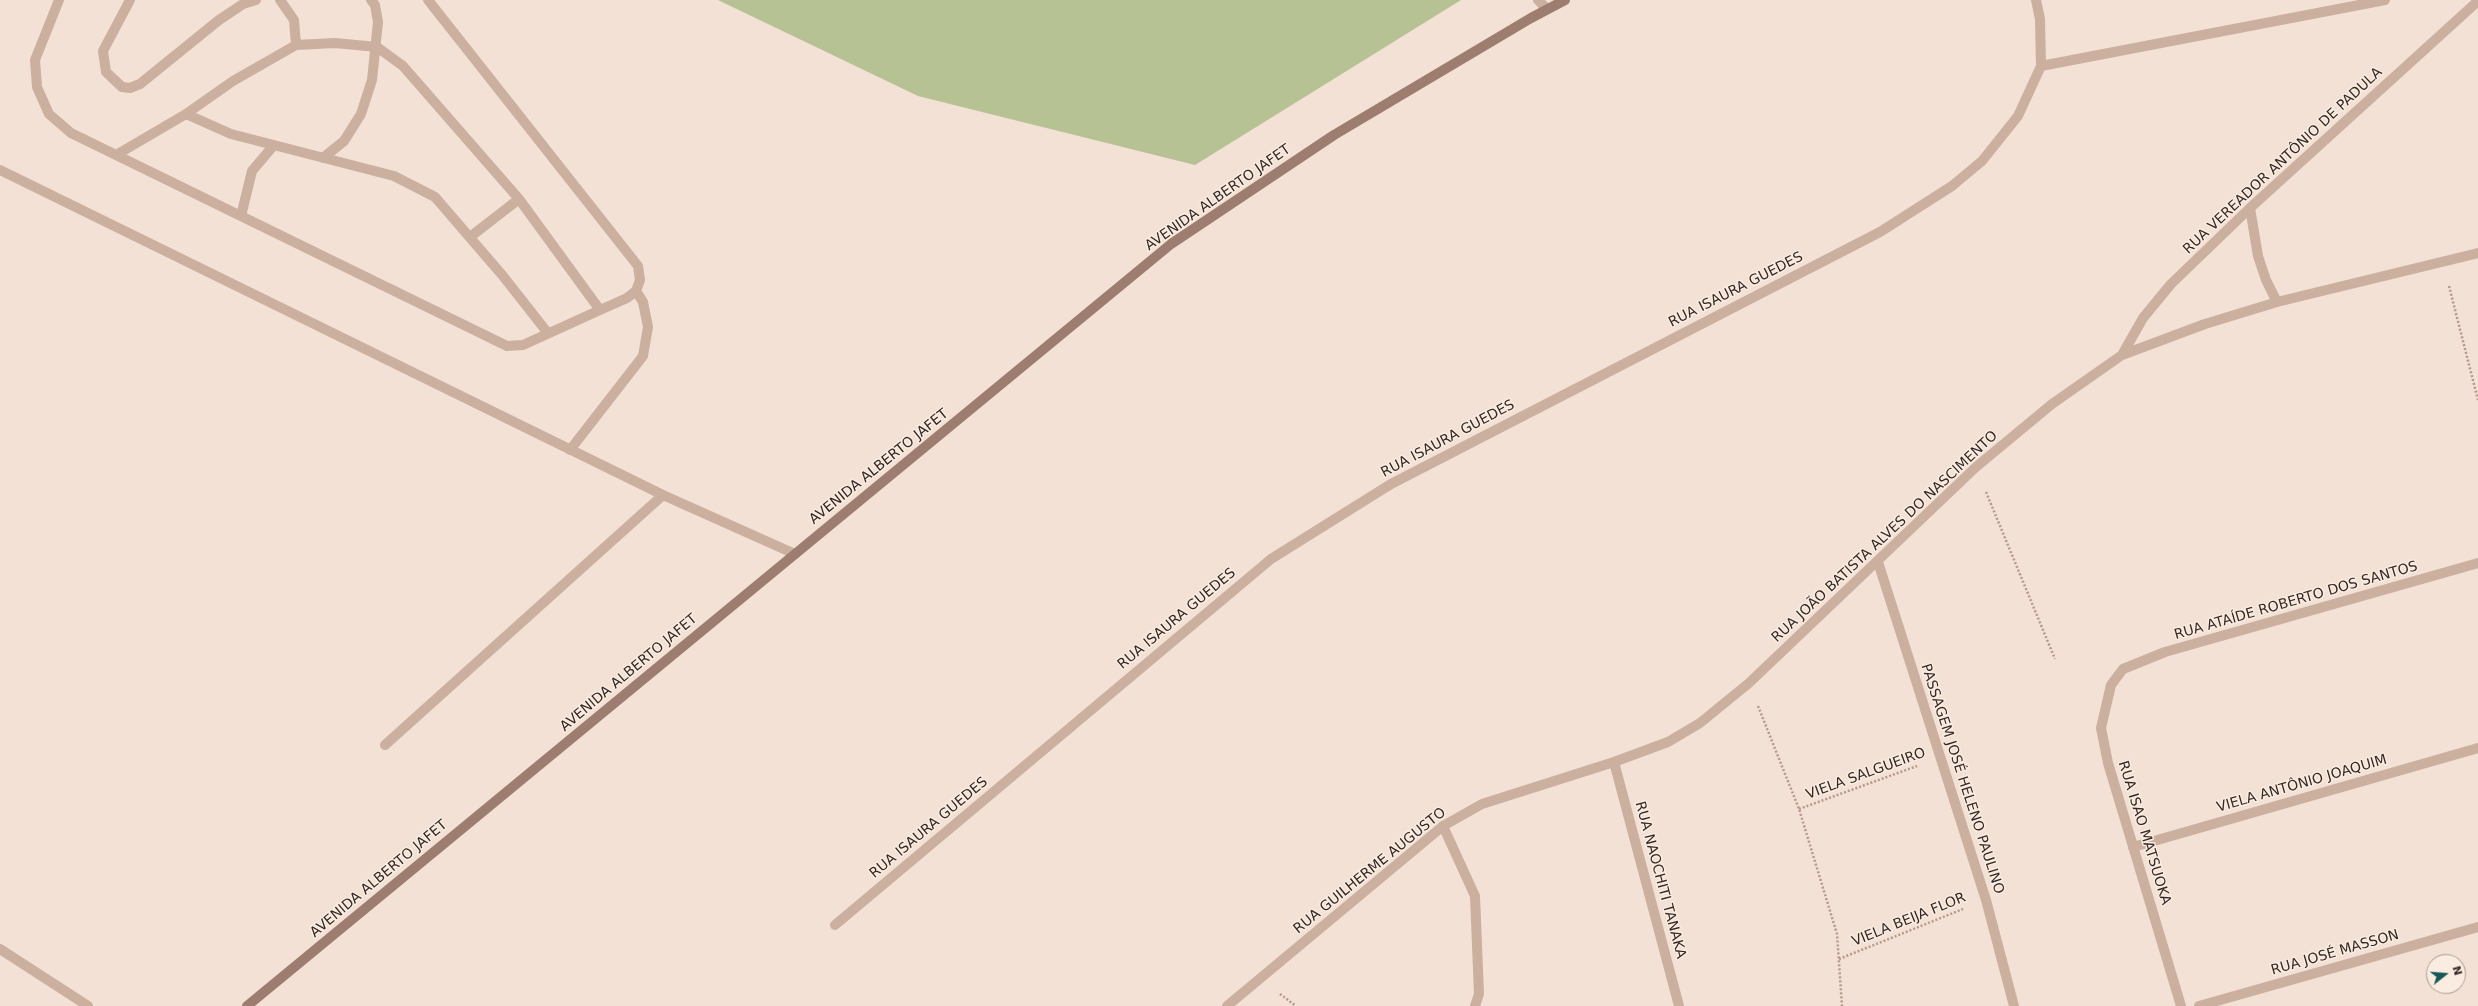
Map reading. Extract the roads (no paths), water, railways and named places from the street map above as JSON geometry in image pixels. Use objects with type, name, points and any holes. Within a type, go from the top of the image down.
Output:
[{"type":"street","points":[[59,0],[35,60],[37,87],[49,114],[71,133],[507,346],[523,345],[547,332],[627,298],[636,291],[640,280],[638,266],[630,254],[428,0]]},
{"type":"street","points":[[130,0],[103,52],[106,72],[122,87],[130,88],[140,84],[219,20],[243,4],[256,0]]},
{"type":"street","points":[[280,0],[294,20],[296,46]]},
{"type":"street","points":[[323,158],[344,141],[361,114],[372,80],[377,47],[378,22],[374,5],[371,0]]},
{"type":"street","points":[[1538,0],[1547,10]]},
{"type":"street","name":"AVENIDA ALBERTO JAFET","points":[[247,1006],[1171,244],[1334,135],[1565,0]]},
{"type":"street","name":"RUA ISAURA GUEDES","points":[[835,924],[1271,559],[1391,484],[1880,232],[1952,186],[1982,161],[2018,116],[2041,66],[2040,19],[2036,0]]},
{"type":"street","points":[[2041,66],[2385,0]]},
{"type":"street","name":"RUA VEREADOR ANTÔNIO DE PADULA","points":[[2122,355],[2143,318],[2171,284],[2250,208],[2478,1]]},
{"type":"street","points":[[116,155],[186,114],[233,81],[296,46],[335,43],[377,47],[403,66],[519,199],[600,310]]},
{"type":"street","points":[[186,114],[231,134],[394,176],[435,197],[470,237],[547,332]]},
{"type":"street","points":[[241,216],[252,171],[274,145]]},
{"type":"street","points":[[0,170],[663,495],[795,554]]},
{"type":"street","points":[[470,237],[519,199]]},
{"type":"street","points":[[2250,208],[2258,256],[2266,280],[2277,302]]},
{"type":"street","name":"RUA JOÃO BATISTA ALVES DO NASCIMENTO","points":[[1614,762],[1668,742],[1700,723],[1749,683],[1878,562],[1976,467],[2052,404],[2122,355],[2205,324],[2277,302],[2478,253]]},
{"type":"street","points":[[570,450],[643,356],[648,327],[643,302],[636,291]]},
{"type":"street","points":[[385,745],[663,495]]},
{"type":"street","name":"PASSAGEM JOSÉ HELENO PAULINO","points":[[1878,562],[1986,900],[2014,1006]]},
{"type":"street","name":"RUA ATAÍDE ROBERTO DOS SANTOS","points":[[2123,669],[2165,652],[2478,563]]},
{"type":"street","name":"RUA ISAO MATSUOKA","points":[[2123,669],[2111,685],[2101,728],[2108,763],[2181,1006]]},
{"type":"street","name":"VIELA ANTÔNIO JOAQUIM","points":[[2133,847],[2478,748]]},
{"type":"street","name":"RUA GUILHERME AUGUSTO","points":[[1227,1006],[1443,826],[1482,804],[1614,762]]},
{"type":"street","name":"RUA NAOCHITI TANAKA","points":[[1614,762],[1679,1006]]},
{"type":"street","points":[[1443,826],[1475,896],[1479,994],[1476,1006]]},
{"type":"street","name":"RUA JOSÉ MASSON","points":[[2199,1006],[2478,927]]},
{"type":"street","points":[[0,949],[88,1006]]}]
